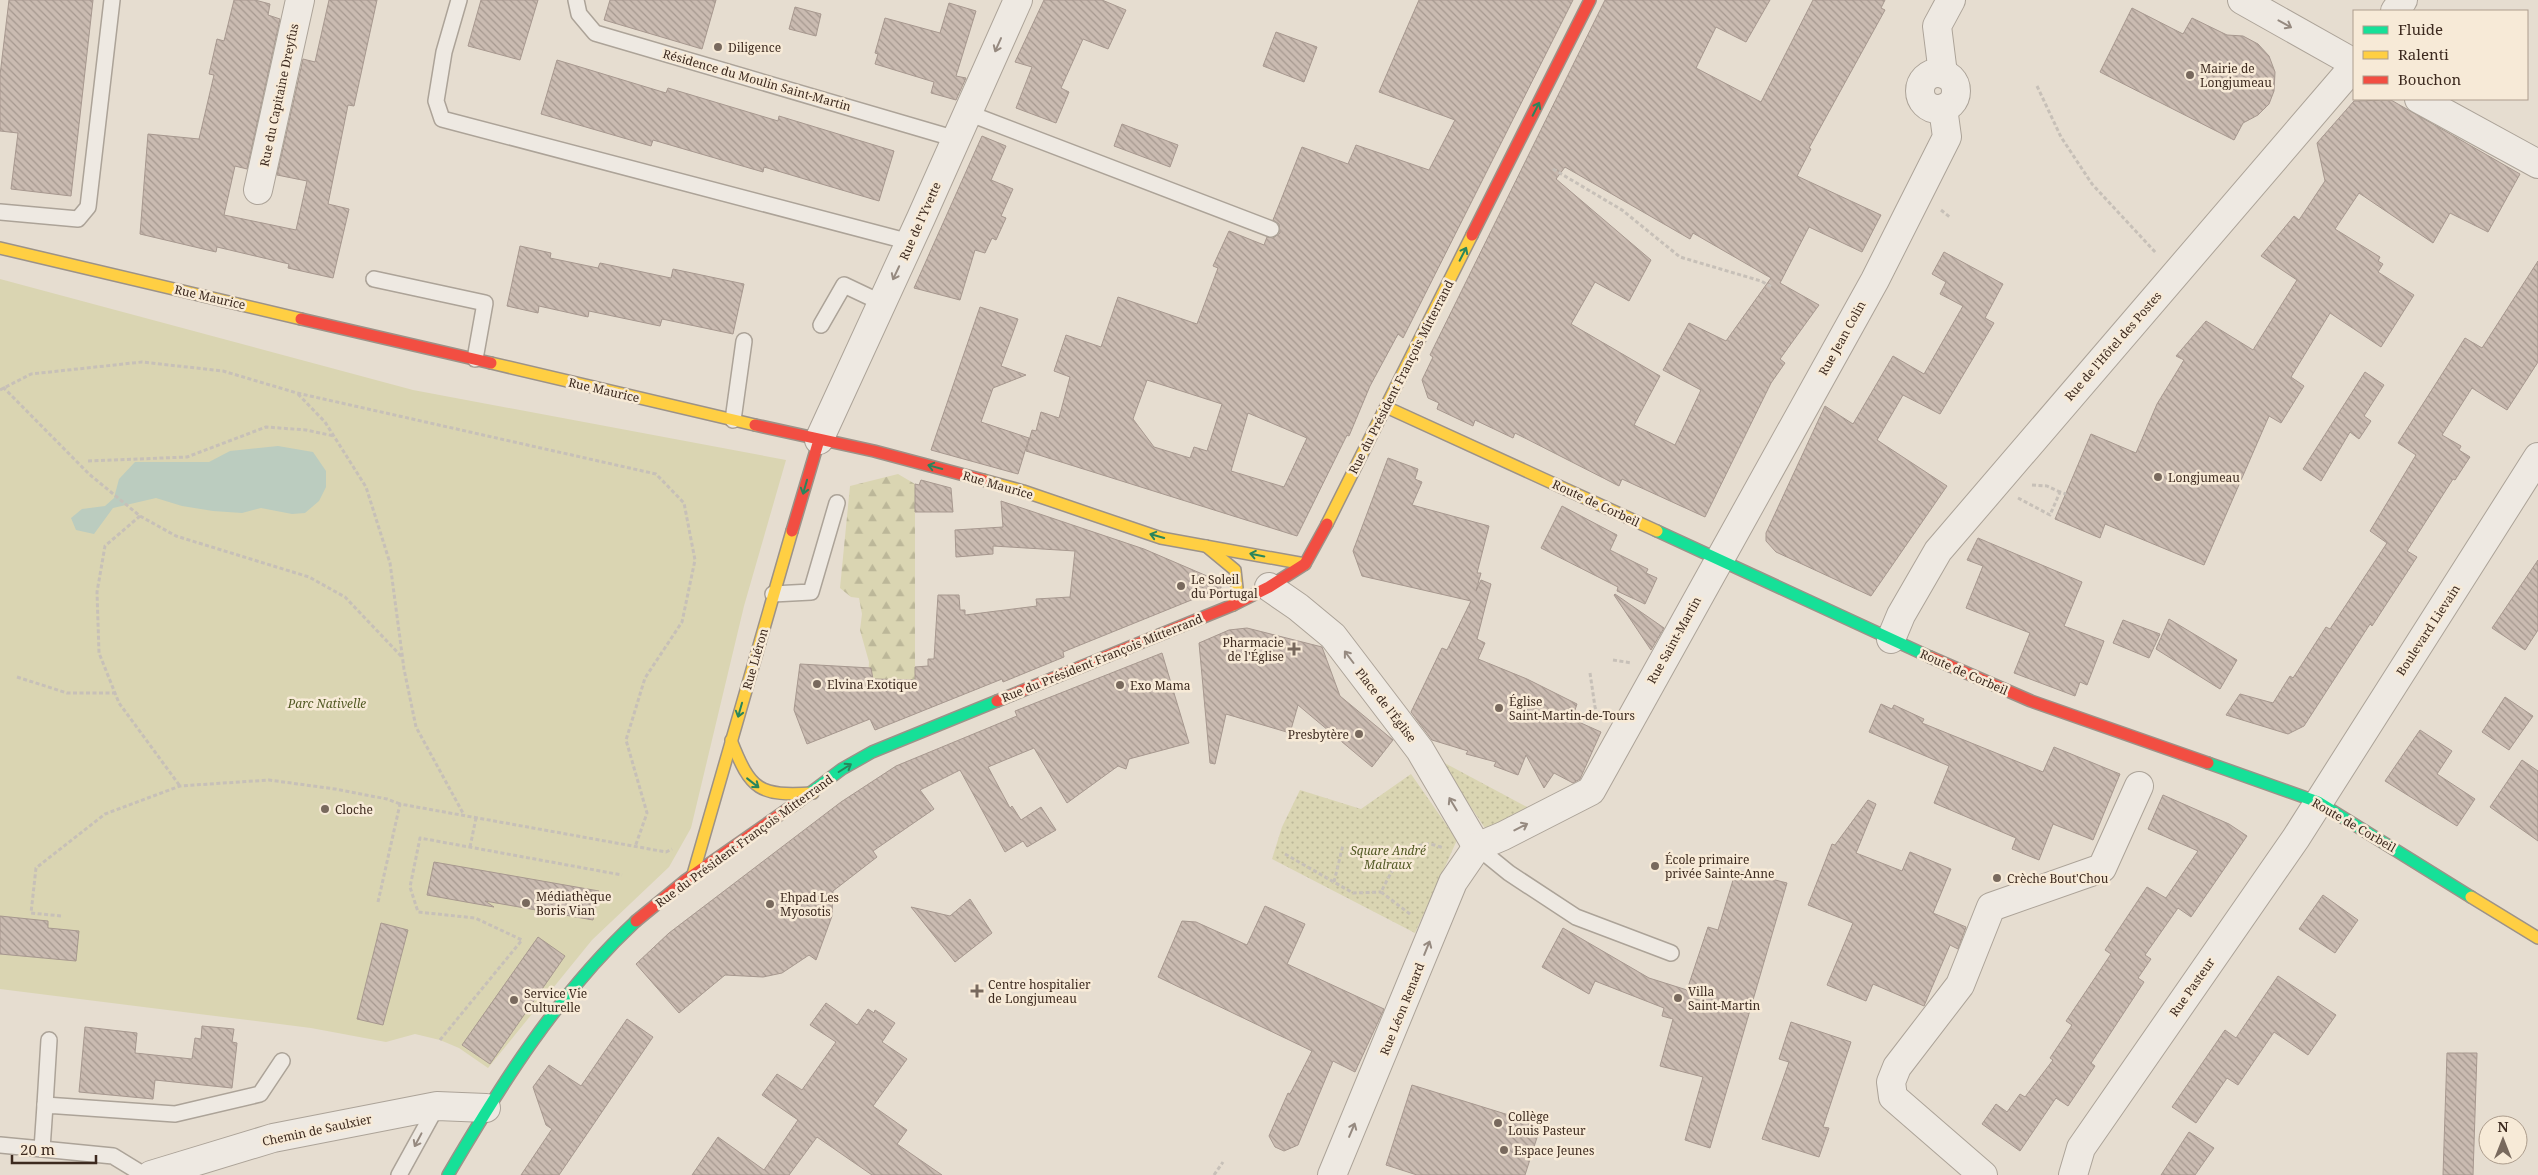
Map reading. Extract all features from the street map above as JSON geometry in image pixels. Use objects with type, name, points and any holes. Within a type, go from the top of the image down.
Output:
[{"type":"main road","name":"Rue du Président François Mitterrand","points":[[448,1175],[486,1108],[565,993],[637,919],[842,769],[872,752],[1233,605],[1269,587],[1305,564],[1590,0]]},
{"type":"main road","name":"Rue Maurice","points":[[0,248],[818,440],[874,451],[1023,491],[1161,538],[1305,564]]},
{"type":"main road","name":"Route de Corbeil","points":[[1386,407],[1576,493],[1718,561],[2031,701],[2318,802],[2538,938]]},
{"type":"main road","name":"Rue Liéron","points":[[692,878],[708,829],[731,740],[818,440]]},
{"type":"main road","points":[[1205,545],[1235,570],[1237,588],[1233,605]]},
{"type":"main road","points":[[731,740],[746,777],[763,791],[783,795],[813,792]]},
{"type":"street","name":"Rue du Capitaine Dreyfus","points":[[258,190],[300,0]]},
{"type":"street","name":"Rue de l'Yvette","points":[[818,440],[910,242],[1018,0]]},
{"type":"street","name":"Rue Jean Colin","points":[[1718,561],[1875,280],[1947,137],[1943,108],[1952,102],[1956,91],[1952,80],[1943,74],[1937,26],[1951,0]]},
{"type":"street","points":[[2242,0],[2353,64]]},
{"type":"street","name":"Rue de l'Hôtel des Postes","points":[[1891,639],[1901,615],[1938,551],[2353,66]]},
{"type":"street","points":[[2421,100],[2538,164]]},
{"type":"street","name":"Boulevard Lievain","points":[[2318,802],[2538,458]]},
{"type":"street","name":"Rue Saint-Martin","points":[[1477,846],[1503,836],[1591,791],[1718,561]]},
{"type":"street","name":"Place de l'Église","points":[[1269,587],[1298,607],[1333,636],[1420,750],[1477,846]]},
{"type":"street","points":[[1983,1175],[1893,1097],[1891,1082],[1897,1068],[1960,985],[1991,907],[2102,868],[2139,786]]},
{"type":"street","name":"Rue Pasteur","points":[[2072,1175],[2081,1148],[2290,846],[2318,802]]},
{"type":"street","name":"Rue Léon Renard","points":[[1332,1175],[1453,882],[1477,846]]},
{"type":"street","name":"Chemin de Saulxier","points":[[150,1175],[273,1138],[437,1106],[486,1108]]},
{"type":"lane","points":[[0,212],[78,218],[88,207],[112,0]]},
{"type":"lane","points":[[459,0],[444,52],[436,101],[442,119],[910,242]]},
{"type":"lane","name":"Résidence du Moulin Saint-Martin","points":[[576,0],[579,14],[595,33],[956,138]]},
{"type":"lane","points":[[968,113],[1271,229]]},
{"type":"lane","points":[[374,280],[485,303],[475,360]]},
{"type":"lane","points":[[821,325],[844,285],[882,303]]},
{"type":"lane","points":[[733,420],[744,341]]},
{"type":"lane","points":[[773,594],[810,592],[837,503]]},
{"type":"lane","points":[[1235,570],[1269,587]]},
{"type":"lane","points":[[1477,846],[1509,874],[1576,917],[1671,953]]},
{"type":"lane","points":[[42,1149],[49,1040]]},
{"type":"lane","points":[[45,1105],[175,1114],[260,1094],[282,1061]]},
{"type":"lane","points":[[399,1175],[437,1106]]},
{"type":"lane","points":[[0,1145],[113,1156],[144,1175]]},
{"type":"path","points":[[2037,86],[2061,137],[2092,184],[2174,275]]},
{"type":"path","points":[[1553,169],[1622,210],[1680,257],[1761,281],[1772,287]]},
{"type":"path","points":[[402,657],[345,597],[310,577],[176,536],[140,516],[89,474],[2,388],[31,374],[142,362],[223,371],[297,393],[656,474],[684,503],[695,560],[682,622],[646,678],[626,740],[647,812],[635,846]]},
{"type":"path","points":[[297,393],[326,422],[366,487],[390,563],[402,657],[416,727],[464,815]]},
{"type":"path","points":[[88,461],[187,457],[266,427],[306,430],[334,436]]},
{"type":"path","points":[[1994,484],[2050,515],[2060,492]]},
{"type":"path","points":[[2047,486],[2066,494]]},
{"type":"path","points":[[140,516],[105,546],[97,592],[98,653],[119,703],[180,786]]},
{"type":"path","points":[[1613,660],[1639,664]]},
{"type":"path","points":[[1590,674],[1595,707],[1613,751]]},
{"type":"path","points":[[17,677],[68,692],[115,694]]},
{"type":"path","points":[[61,916],[31,912],[36,868],[105,814],[180,786],[269,780],[335,789],[387,799],[400,804],[666,852],[708,829]]},
{"type":"path","points":[[378,902],[400,804]]},
{"type":"path","points":[[470,847],[476,818]]},
{"type":"path","points":[[440,1040],[522,940],[476,918],[418,912],[410,887],[420,838],[622,875]]},
{"type":"path","points":[[1334,882],[1343,845]]},
{"type":"path","points":[[1381,892],[1398,860],[1417,847]]},
{"type":"path","points":[[1285,854],[1353,894],[1381,892],[1412,916]]},
{"type":"path","points":[[1214,1175],[1224,1162]]},
{"type":"green space","name":"Parc Nativelle","points":[[0,279],[413,390],[786,460],[744,606],[691,828],[669,867],[592,940],[488,1068],[459,1048],[440,1040],[415,1034],[386,1042],[311,1028],[0,989]]},
{"type":"green space","points":[[898,474],[915,484],[915,667],[918,684],[881,691],[881,679],[868,679],[869,662],[860,630],[862,614],[859,598],[851,597],[840,588],[850,486]]},
{"type":"green space","points":[[1439,760],[1529,808],[1509,823],[1485,828]]},
{"type":"green space","name":"Square André Malraux","points":[[1411,774],[1457,840],[1415,933],[1272,859],[1282,827],[1300,790],[1361,809]]},
{"type":"shaded area","points":[[278,446],[313,452],[326,471],[326,487],[319,501],[305,513],[292,514],[261,508],[242,513],[213,511],[182,506],[156,498],[113,508],[94,534],[76,530],[71,518],[82,509],[105,506],[114,498],[119,479],[135,462],[209,462],[230,451]]},
{"type":"building","points":[[9,0],[93,0],[71,196],[11,189],[18,133],[0,131],[0,75]]},
{"type":"building","points":[[234,0],[255,0],[270,4],[268,15],[280,19],[247,169],[235,166],[224,215],[296,230],[307,181],[277,175],[303,59],[315,62],[329,0],[377,0],[354,106],[348,105],[328,204],[349,209],[333,278],[288,268],[289,264],[217,247],[216,252],[140,234],[148,134],[199,139],[214,75],[209,74],[217,39],[224,41]]},
{"type":"building","points":[[481,0],[538,0],[520,60],[468,46]]},
{"type":"building","points":[[610,0],[716,0],[702,49],[604,20]]},
{"type":"building","points":[[1044,0],[1102,0],[1126,10],[1108,49],[1083,39],[1061,88],[1069,92],[1056,123],[1016,108],[1032,67],[1015,62]]},
{"type":"building","points":[[1419,0],[1573,0],[1403,338],[1398,334],[1370,386],[1349,436],[1347,435],[1297,536],[1026,451],[1032,430],[1036,431],[1041,412],[1059,418],[1070,377],[1054,371],[1066,335],[1101,347],[1118,297],[1197,324],[1218,268],[1213,266],[1229,231],[1264,245],[1267,237],[1273,238],[1280,233],[1279,224],[1273,220],[1302,147],[1348,164],[1356,145],[1429,170],[1455,120],[1379,92]],"holes":[[[1147,380],[1222,404],[1207,451],[1194,447],[1190,458],[1154,447],[1133,419]],[[1248,413],[1307,438],[1284,487],[1231,471]]]},
{"type":"building","points":[[1605,0],[1770,0],[1746,42],[1716,27],[1696,68],[1761,102],[1813,0],[1885,0],[1881,8],[1885,10],[1809,148],[1811,149],[1797,176],[1881,215],[1862,252],[1809,227],[1780,283],[1819,305],[1780,359],[1785,363],[1771,383],[1705,517],[1622,479],[1619,486],[1515,433],[1513,438],[1475,420],[1473,426],[1437,409],[1439,403],[1428,398],[1422,380],[1433,357],[1430,355]],"holes":[[[1565,167],[1690,239],[1693,233],[1771,278],[1726,341],[1689,323],[1663,370],[1701,390],[1675,445],[1634,425],[1660,376],[1571,324],[1595,282],[1629,301],[1651,260],[1556,179]]]},
{"type":"building","points":[[949,3],[976,11],[956,76],[966,78],[956,100],[931,93],[934,82],[875,64],[878,54],[875,53],[885,18],[940,33]]},
{"type":"building","points":[[795,7],[821,14],[816,36],[789,29]]},
{"type":"building","name":"Mairie de Longjumeau","points":[[2132,8],[2183,34],[2192,18],[2227,35],[2243,36],[2258,44],[2269,56],[2275,72],[2274,91],[2269,104],[2258,115],[2243,123],[2234,140],[2100,72]]},
{"type":"building","points":[[1276,32],[1317,47],[1304,82],[1263,66]]},
{"type":"building","points":[[557,60],[666,93],[668,88],[778,121],[779,116],[894,151],[879,201],[764,167],[763,172],[653,140],[651,146],[541,114]]},
{"type":"building","points":[[2391,100],[2520,174],[2488,232],[2450,213],[2433,243],[2359,193],[2335,229],[2380,257],[2378,261],[2383,264],[2378,272],[2414,295],[2381,347],[2330,313],[2291,377],[2304,386],[2281,423],[2269,416],[2204,565],[2105,524],[2100,538],[2055,519],[2091,434],[2136,453],[2157,404],[2184,360],[2176,356],[2206,321],[2253,350],[2297,280],[2261,256],[2294,216],[2299,220],[2325,181],[2317,143],[2354,101]]},
{"type":"building","points":[[1122,124],[1178,145],[1170,167],[1114,146]]},
{"type":"building","points":[[982,136],[1006,146],[991,180],[1013,189],[1001,216],[1006,218],[996,240],[992,238],[985,253],[975,250],[960,300],[914,288]]},
{"type":"building","points":[[520,246],[551,253],[550,258],[598,268],[600,263],[671,278],[673,269],[744,284],[733,334],[662,319],[660,326],[589,311],[588,317],[539,306],[538,313],[507,306]]},
{"type":"building","points":[[1944,252],[2003,284],[1985,318],[1994,323],[1940,414],[1903,395],[1877,440],[1947,486],[1871,596],[1776,552],[1766,541],[1766,533],[1825,406],[1853,424],[1893,356],[1924,374],[1963,306],[1940,294],[1946,282],[1932,274]]},
{"type":"building","points":[[2538,261],[2538,362],[2507,410],[2472,388],[2442,435],[2461,446],[2459,450],[2470,457],[2455,480],[2453,479],[2407,551],[2417,557],[2372,626],[2370,624],[2304,726],[2288,734],[2226,715],[2240,694],[2273,703],[2290,676],[2293,678],[2326,627],[2330,629],[2387,543],[2370,531],[2416,455],[2398,443],[2465,338],[2482,348]]},
{"type":"building","points":[[980,307],[1018,319],[1001,366],[1026,375],[993,388],[981,422],[1029,438],[1018,474],[931,450]]},
{"type":"building","points":[[2365,372],[2384,385],[2364,416],[2371,421],[2359,439],[2350,432],[2321,481],[2303,469]]},
{"type":"building","points":[[1388,458],[1418,469],[1415,479],[1422,482],[1412,505],[1489,526],[1477,573],[1481,573],[1476,591],[1481,580],[1491,584],[1477,639],[1485,643],[1478,659],[1527,679],[1577,704],[1572,719],[1601,732],[1580,779],[1573,783],[1554,773],[1544,788],[1526,755],[1518,775],[1494,766],[1496,762],[1466,754],[1468,751],[1432,740],[1411,712],[1442,648],[1447,650],[1471,601],[1362,576],[1353,551]]},
{"type":"building","points":[[921,480],[951,488],[953,512],[915,512],[915,484],[919,485]]},
{"type":"building","points":[[1001,501],[1144,549],[1221,582],[1221,588],[1063,652],[1064,657],[1003,682],[1002,679],[875,730],[870,719],[807,744],[794,710],[800,664],[871,668],[873,679],[915,680],[915,667],[928,666],[928,659],[934,659],[938,595],[959,595],[960,610],[965,610],[965,615],[1037,606],[1036,599],[1070,597],[1075,551],[993,546],[993,554],[956,557],[955,530],[1003,527]]},
{"type":"building","points":[[1562,506],[1617,535],[1610,550],[1648,569],[1646,573],[1657,578],[1645,604],[1617,591],[1618,587],[1541,548]]},
{"type":"building","points":[[1978,538],[2082,582],[2064,626],[2104,641],[2087,685],[2080,682],[2075,696],[2014,673],[2030,633],[1966,608],[1983,566],[1967,560]]},
{"type":"building","points":[[2538,560],[2538,630],[2525,650],[2492,628]]},
{"type":"building","points":[[1614,595],[1664,628],[1651,650]]},
{"type":"building","points":[[2169,619],[2237,660],[2220,689],[2156,649]]},
{"type":"building","points":[[2123,620],[2160,634],[2149,658],[2113,643]]},
{"type":"building","points":[[1247,628],[1322,647],[1340,696],[1393,740],[1372,767],[1298,705],[1290,733],[1226,714],[1215,764],[1210,763],[1199,643],[1229,630]]},
{"type":"building","points":[[1162,653],[1189,743],[1129,759],[1126,769],[1118,766],[1067,803],[1034,748],[988,767],[1010,808],[1012,806],[1021,820],[1041,807],[1056,830],[1027,847],[1023,841],[1005,852],[960,770],[920,790],[934,809],[873,851],[877,857],[833,891],[832,916],[816,960],[809,955],[782,973],[763,977],[725,975],[679,1013],[636,964],[669,933],[841,802],[896,766],[1017,716],[1015,711]]},
{"type":"building","points":[[2505,697],[2533,716],[2509,750],[2482,732]]},
{"type":"building","points":[[1881,704],[1892,709],[1894,705],[1924,719],[1922,723],[2043,772],[2054,747],[2120,774],[2093,840],[2053,824],[2039,860],[2012,849],[2016,838],[1934,803],[1949,766],[1869,732]]},
{"type":"building","points":[[2420,730],[2452,751],[2437,774],[2475,799],[2457,826],[2385,781]]},
{"type":"building","points":[[2522,760],[2538,771],[2538,841],[2490,807]]},
{"type":"building","points":[[2163,795],[2229,824],[2247,836],[2191,917],[2178,908],[2145,955],[2151,959],[2138,978],[2144,982],[2091,1063],[2095,1066],[2068,1106],[2056,1098],[2020,1151],[1982,1124],[1996,1104],[2007,1112],[2020,1094],[2025,1097],[2053,1060],[2050,1058],[2072,1025],[2066,1021],[2111,954],[2105,950],[2147,887],[2166,898],[2198,851],[2148,829]]},
{"type":"building","points":[[1868,800],[1876,804],[1856,853],[1902,871],[1910,852],[1951,869],[1933,913],[1966,927],[1958,949],[1950,945],[1924,1006],[1873,984],[1866,1001],[1827,985],[1853,923],[1808,905],[1832,844],[1835,845]]},
{"type":"building","points":[[434,862],[599,891],[593,920],[485,901],[494,907],[427,895]]},
{"type":"building","points":[[1736,870],[1787,883],[1710,1148],[1685,1140],[1703,1077],[1660,1066],[1673,1019],[1662,1016],[1664,1008],[1595,981],[1589,994],[1542,967],[1563,928],[1649,978],[1687,990],[1708,927],[1718,930]]},
{"type":"building","points":[[2323,895],[2358,920],[2335,953],[2299,929]]},
{"type":"building","points":[[970,899],[992,933],[955,962],[911,907],[950,916]]},
{"type":"building","points":[[1265,906],[1305,924],[1287,964],[1384,1009],[1355,1072],[1333,1061],[1298,1145],[1284,1151],[1275,1147],[1269,1136],[1288,1093],[1290,1094],[1312,1051],[1158,977],[1182,921],[1196,922],[1247,945]]},
{"type":"building","points":[[0,916],[48,921],[48,928],[79,931],[76,961],[0,954]]},
{"type":"building","points":[[381,923],[408,930],[383,1025],[357,1019]]},
{"type":"building","name":"Service Vie Culturelle","points":[[538,937],[565,956],[490,1064],[462,1045]]},
{"type":"building","points":[[2278,976],[2336,1015],[2308,1055],[2274,1032],[2238,1085],[2227,1078],[2196,1123],[2172,1107],[2225,1030],[2236,1038]]},
{"type":"building","points":[[826,1003],[857,1025],[868,1009],[874,1013],[875,1010],[895,1023],[882,1042],[907,1059],[873,1106],[907,1130],[897,1144],[942,1175],[872,1175],[817,1137],[789,1175],[692,1175],[718,1137],[764,1170],[798,1120],[762,1095],[777,1074],[802,1090],[836,1042],[810,1025]]},
{"type":"building","points":[[627,1019],[653,1037],[559,1175],[521,1175],[552,1129],[546,1125],[533,1087],[549,1065],[581,1086]]},
{"type":"building","points":[[1791,1022],[1851,1042],[1823,1127],[1829,1128],[1819,1157],[1762,1139],[1789,1062],[1779,1059]]},
{"type":"building","points":[[202,1026],[234,1029],[232,1042],[237,1043],[232,1088],[155,1080],[153,1099],[79,1092],[85,1027],[137,1033],[135,1053],[192,1059],[195,1038],[201,1039]]},
{"type":"building","points":[[2447,1053],[2477,1053],[2473,1175],[2443,1175]]},
{"type":"building","points":[[1412,1085],[1541,1125],[1525,1175],[1417,1175],[1386,1165]]},
{"type":"building","points":[[2189,1132],[2214,1148],[2195,1175],[2161,1175]]},
{"type":"traffic: fast","points":[[1657,531],[1930,657]]},
{"type":"traffic: fast","points":[[798,802],[842,769],[872,752],[997,701]]},
{"type":"traffic: fast","points":[[2208,763],[2318,802],[2471,897]]},
{"type":"traffic: fast","points":[[448,1175],[489,1107],[533,1041],[581,979],[607,949],[636,921]]},
{"type":"traffic: slow","points":[[1327,524],[1472,235]]},
{"type":"traffic: slow","points":[[0,248],[301,319]]},
{"type":"traffic: slow","points":[[491,363],[755,425]]},
{"type":"traffic: slow","points":[[1386,407],[1657,531]]},
{"type":"traffic: slow","points":[[983,480],[1023,491],[1161,538],[1305,564]]},
{"type":"traffic: slow","points":[[692,878],[792,531]]},
{"type":"traffic: slow","points":[[1206,546],[1235,570],[1237,588],[1233,605]]},
{"type":"traffic: slow","points":[[731,740],[745,770],[751,780],[759,787],[780,793],[813,793]]},
{"type":"traffic: slow","points":[[2471,897],[2538,938]]},
{"type":"traffic: jam","points":[[1472,235],[1590,0]]},
{"type":"traffic: jam","points":[[301,319],[491,363]]},
{"type":"traffic: jam","points":[[755,425],[874,451],[983,480]]},
{"type":"traffic: jam","points":[[792,531],[819,440]]},
{"type":"traffic: jam","points":[[997,701],[1233,605],[1269,587],[1305,564],[1327,524]]},
{"type":"traffic: jam","points":[[1930,657],[2031,701],[2208,763]]},
{"type":"traffic: jam","points":[[636,921],[686,880],[798,802]]},
{"type":"place","name":"Diligence","points":[[718,47]]},
{"type":"place","name":"Mairie de Longjumeau","points":[[2190,75]]},
{"type":"place","name":"Longjumeau","points":[[2158,477]]},
{"type":"place","name":"Le Soleil du Portugal","points":[[1181,586]]},
{"type":"place","name":"Pharmacie de l'Église","points":[[1294,649]]},
{"type":"place","name":"Elvina Exotique","points":[[817,684]]},
{"type":"place","name":"Exo Mama","points":[[1120,685]]},
{"type":"place","name":"Église Saint-Martin-de-Tours","points":[[1499,708]]},
{"type":"place","name":"Presbytère","points":[[1359,734]]},
{"type":"place","name":"Cloche","points":[[325,809]]},
{"type":"place","name":"École primaire privée Sainte-Anne","points":[[1655,866]]},
{"type":"place","name":"Crèche Bout'Chou","points":[[1997,878]]},
{"type":"place","name":"Médiathèque Boris Vian","points":[[526,903]]},
{"type":"place","name":"Ehpad Les Myosotis","points":[[770,904]]},
{"type":"place","name":"Centre hospitalier de Longjumeau","points":[[977,991]]},
{"type":"place","name":"Villa Saint-Martin","points":[[1678,998]]},
{"type":"place","name":"Service Vie Culturelle","points":[[514,1000]]},
{"type":"place","name":"Collège Louis Pasteur","points":[[1498,1123]]},
{"type":"place","name":"Espace Jeunes","points":[[1504,1150]]}]
